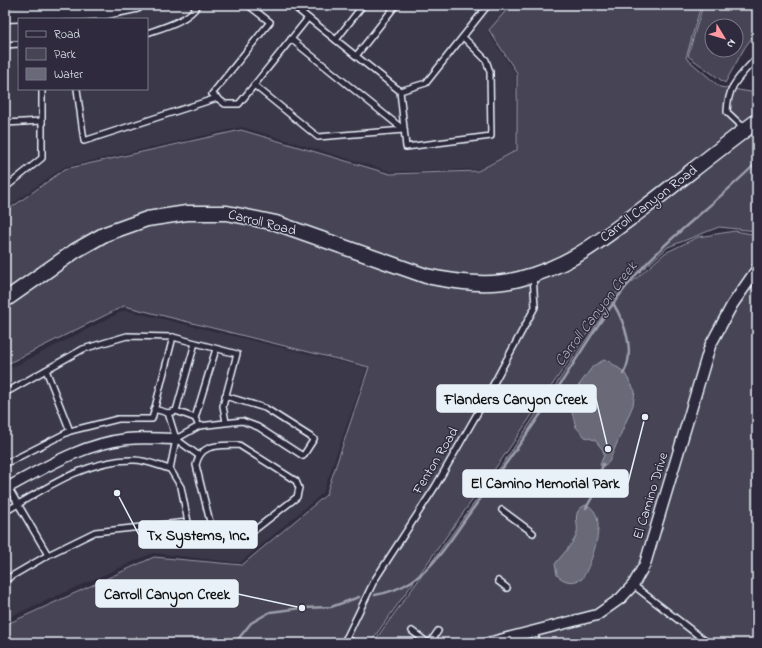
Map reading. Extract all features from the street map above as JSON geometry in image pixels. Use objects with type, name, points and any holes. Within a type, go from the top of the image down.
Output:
[{"type":"main road","points":[[5,15],[41,17],[71,11],[107,11],[136,5]]},
{"type":"main road","name":"Carroll Canyon Road","points":[[534,280],[551,269],[585,252],[751,125]]},
{"type":"main road","name":"Carroll Road","points":[[5,300],[75,251],[105,234],[147,219],[187,213],[226,212],[276,223],[426,276],[445,280],[480,283],[518,279],[534,280]]},
{"type":"street","name":"El Camino Drive","points":[[488,643],[597,615],[614,604],[633,585],[645,564],[710,346],[732,305],[757,269]]},
{"type":"street","points":[[7,488],[62,458],[94,446],[126,439],[176,439]]},
{"type":"lane","points":[[148,33],[169,26],[194,12],[198,5]]},
{"type":"lane","points":[[292,5],[400,91],[406,147],[491,136],[490,72],[486,60],[463,37]]},
{"type":"lane","points":[[336,40],[363,5]]},
{"type":"lane","points":[[356,56],[396,5]]},
{"type":"lane","points":[[400,91],[426,83],[488,5]]},
{"type":"lane","points":[[252,6],[270,22],[212,94],[225,104],[239,104],[308,18]]},
{"type":"lane","points":[[291,39],[404,130]]},
{"type":"lane","points":[[5,45],[18,44]]},
{"type":"lane","points":[[751,125],[727,112],[728,97],[732,86],[757,57]]},
{"type":"lane","points":[[254,85],[318,137],[404,130]]},
{"type":"lane","points":[[5,188],[42,158],[42,90]]},
{"type":"lane","points":[[77,90],[84,141],[217,98]]},
{"type":"lane","points":[[5,123],[42,121]]},
{"type":"lane","name":"Fenton Road","points":[[345,641],[374,581],[435,487],[535,307],[534,280]]},
{"type":"lane","points":[[5,393],[82,349],[127,336],[173,337],[237,354],[223,406],[226,422]]},
{"type":"lane","points":[[5,464],[70,431],[118,419],[152,419],[173,337]]},
{"type":"lane","points":[[176,411],[195,343]]},
{"type":"lane","points":[[195,418],[216,349]]},
{"type":"lane","points":[[46,370],[70,431]]},
{"type":"lane","points":[[176,439],[199,426],[242,421],[258,427],[303,456],[314,440],[265,408],[225,396]]},
{"type":"lane","points":[[154,409],[168,413],[176,411],[195,418],[199,426]]},
{"type":"lane","points":[[5,580],[48,555],[95,532],[188,522],[181,487],[170,469],[176,439],[168,413]]},
{"type":"lane","points":[[176,439],[198,455]]},
{"type":"lane","points":[[239,445],[296,481],[300,488],[297,497],[242,539],[233,542],[222,540],[213,534],[196,465],[198,455],[211,447],[239,445]]},
{"type":"lane","points":[[5,512],[67,477],[104,463],[135,460],[170,469]]},
{"type":"lane","points":[[7,488],[20,504],[48,555]]},
{"type":"lane","points":[[502,510],[533,533]]},
{"type":"lane","points":[[498,581],[507,588]]},
{"type":"lane","points":[[633,585],[708,643]]},
{"type":"lane","points":[[412,631],[429,643],[438,631]]},
{"type":"lane","points":[[534,631],[537,643]]},
{"type":"lane","points":[[345,641],[354,643]]},
{"type":"shaded area","points":[[5,5],[511,5],[488,32],[515,73],[516,150],[480,169],[392,172],[242,127],[64,167],[5,209]]},
{"type":"shaded area","points":[[125,310],[367,368],[323,493],[240,563],[153,553],[5,619],[5,371]]},
{"type":"green space","points":[[511,5],[701,5],[686,58],[720,87],[757,93],[757,231],[719,227],[668,247],[612,297],[504,456],[370,643],[5,643],[5,625],[154,557],[242,565],[326,495],[369,367],[124,306],[5,365],[5,212],[65,169],[241,130],[390,174],[478,171],[517,150],[517,73],[489,30]]},
{"type":"green space","points":[[703,5],[757,5],[757,31],[744,49],[744,18],[704,18],[704,58],[739,58],[725,83],[688,56]]},
{"type":"green space","points":[[735,231],[757,235],[757,643],[373,643],[504,462],[614,298],[665,253],[698,237]]},
{"type":"water","points":[[604,360],[610,362],[624,372],[635,391],[633,405],[609,462],[602,467],[600,465],[604,455],[603,450],[595,440],[585,437],[576,427],[570,405],[574,392],[593,366]]},
{"type":"water","points":[[586,505],[593,510],[597,518],[597,540],[594,552],[582,579],[572,582],[566,581],[557,575],[555,564],[576,536],[578,511]]},
{"type":"waterway","name":"Carroll Canyon Creek","points":[[375,595],[394,590],[412,581],[421,575],[437,558],[524,438],[619,295],[660,250],[757,162]]},
{"type":"waterway","points":[[613,303],[625,329],[629,348],[627,366],[623,374]]},
{"type":"waterway","points":[[586,508],[594,494],[603,464]]},
{"type":"waterway","name":"Carroll Canyon Creek","points":[[235,643],[251,623],[270,612],[302,608],[331,607],[359,597]]},
{"type":"place","name":"El Camino Memorial Park","points":[[645,417]]},
{"type":"place","name":"Flanders Canyon Creek","points":[[608,449]]},
{"type":"place","name":"Tx Systems, Inc.","points":[[117,493]]},
{"type":"place","name":"Carroll Canyon Creek","points":[[302,608]]}]
